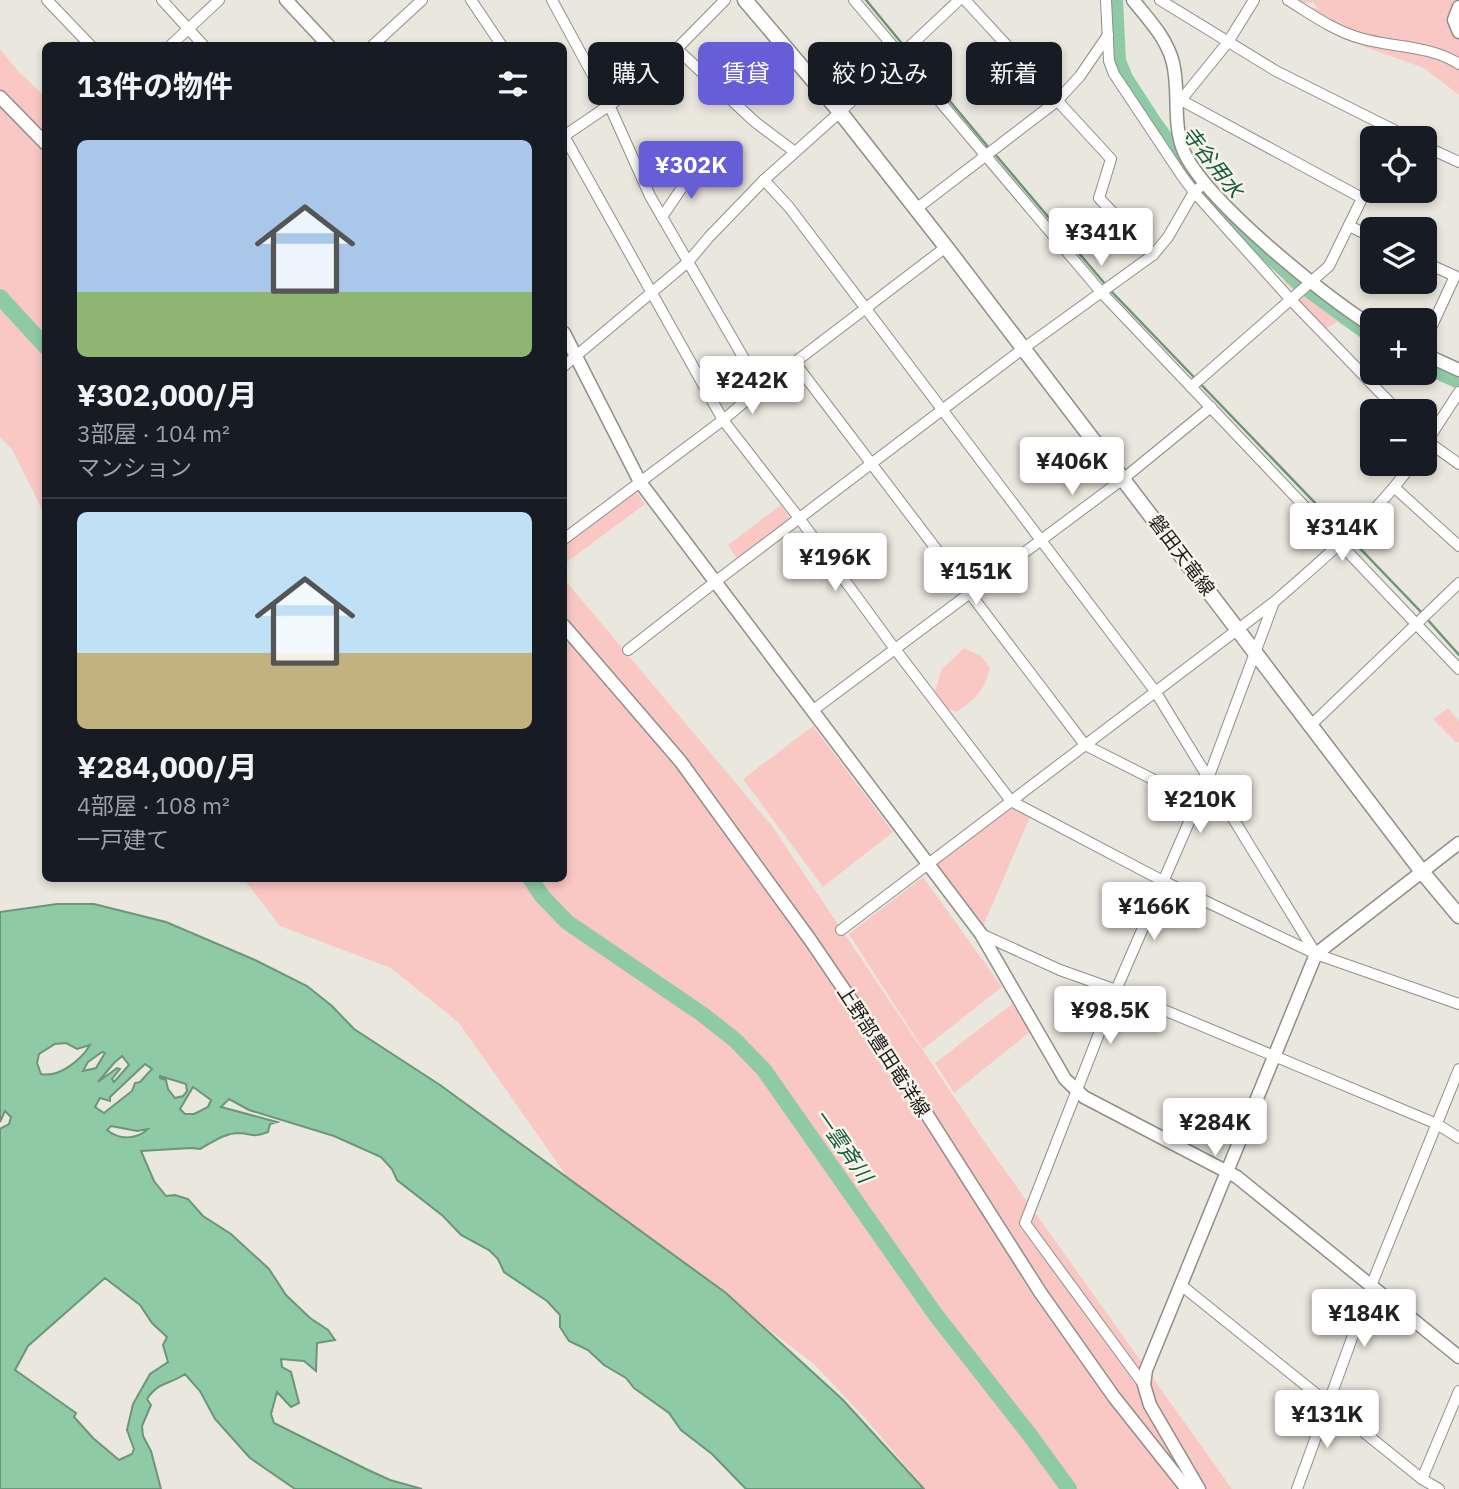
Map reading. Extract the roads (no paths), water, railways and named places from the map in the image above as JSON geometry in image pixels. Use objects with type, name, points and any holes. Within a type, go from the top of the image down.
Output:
[{"type":"main road","name":"磐田天竜線","points":[[745,0],[840,112],[946,247],[1423,873],[1459,916]]},
{"type":"street","points":[[47,0],[87,42]]},
{"type":"street","points":[[162,0],[200,42]]},
{"type":"street","points":[[174,42],[219,0]]},
{"type":"street","points":[[286,0],[325,42]]},
{"type":"street","points":[[376,42],[422,0]]},
{"type":"street","points":[[471,0],[499,42]]},
{"type":"street","points":[[552,0],[610,107],[650,196],[761,388]]},
{"type":"street","points":[[684,44],[725,0]]},
{"type":"street","points":[[855,0],[890,42]]},
{"type":"street","points":[[915,42],[959,0]]},
{"type":"street","points":[[965,0],[1003,42]]},
{"type":"street","points":[[1107,0],[1109,61],[1114,74],[1194,192],[1291,300],[1386,399]]},
{"type":"street","points":[[1133,0],[1165,42],[1173,63],[1179,99],[1179,135],[1185,153],[1205,183],[1244,222],[1312,282],[1360,317]]},
{"type":"street","points":[[1160,0],[1282,74],[1377,126]]},
{"type":"street","points":[[1179,99],[1228,42],[1254,0]]},
{"type":"street","points":[[1289,0],[1323,22],[1349,34],[1441,54],[1459,64]]},
{"type":"street","points":[[1459,7],[1454,20],[1459,32]]},
{"type":"street","points":[[1062,96],[1080,76],[1108,35]]},
{"type":"street","points":[[684,56],[755,122],[795,152]]},
{"type":"street","points":[[0,97],[42,140]]},
{"type":"street","points":[[1179,99],[1360,197]]},
{"type":"street","points":[[567,134],[613,105]]},
{"type":"street","points":[[567,363],[688,262],[764,180],[847,105]]},
{"type":"street","points":[[944,105],[1101,292],[1459,669]]},
{"type":"street","points":[[916,209],[1052,105]]},
{"type":"street","points":[[1061,105],[1111,159],[1099,198],[1153,255]]},
{"type":"street","points":[[567,141],[723,421],[1011,801],[1163,881],[1316,954],[1459,1004]]},
{"type":"street","points":[[1437,152],[1459,163]]},
{"type":"street","points":[[662,217],[696,167]]},
{"type":"street","points":[[764,180],[789,207],[1155,691],[1316,954]]},
{"type":"street","points":[[628,650],[1024,348],[1153,255],[1168,237],[1194,192],[1205,183]]},
{"type":"street","points":[[1191,387],[1329,266],[1360,202]]},
{"type":"street","points":[[1349,226],[1360,231]]},
{"type":"street","points":[[567,537],[723,421],[761,388],[946,247]]},
{"type":"street","points":[[1437,267],[1455,276],[1437,315]]},
{"type":"street","points":[[567,338],[640,482],[981,934],[1065,1079],[1075,1091],[1227,1171],[1459,1357]]},
{"type":"street","points":[[1437,360],[1459,370]]},
{"type":"street","points":[[795,363],[1084,745],[1198,802]]},
{"type":"street","points":[[1437,425],[1459,392]]},
{"type":"street","points":[[813,711],[1123,479],[1211,408]]},
{"type":"street","points":[[1437,449],[1459,464]]},
{"type":"street","points":[[841,930],[1274,602],[1341,543],[1404,476]]},
{"type":"street","points":[[1395,488],[1459,546]]},
{"type":"street","points":[[1311,725],[1459,583]]},
{"type":"street","points":[[1199,1489],[1150,1405],[1144,1385],[1025,1223],[1116,990],[1209,776],[1274,602]]},
{"type":"street","name":"上野部豊田竜洋線","points":[[567,629],[681,762],[794,918],[898,1069],[1040,1292],[1114,1398],[1187,1489]]},
{"type":"street","points":[[1144,1385],[1146,1370],[1316,954],[1459,844]]},
{"type":"street","points":[[981,934],[1049,966],[1116,990],[1437,1124],[1459,1138]]},
{"type":"street","points":[[1297,1489],[1371,1286],[1459,1069]]},
{"type":"street","points":[[1181,1285],[1422,1479],[1439,1489]]},
{"type":"street","points":[[1422,1479],[1459,1391]]},
{"type":"waterway","points":[[866,0],[901,42]]},
{"type":"waterway","name":"寺谷用水","points":[[1115,0],[1118,61],[1125,78],[1208,197],[1297,281],[1360,327]]},
{"type":"waterway","points":[[952,104],[989,148]]},
{"type":"waterway","points":[[994,153],[1111,291],[1345,534]]},
{"type":"waterway","name":"一雲斉川","points":[[0,297],[42,343]]},
{"type":"waterway","name":"寺谷用水","points":[[1437,371],[1459,381]]},
{"type":"waterway","points":[[1350,538],[1423,614]]},
{"type":"waterway","points":[[1427,619],[1459,655]]},
{"type":"waterway","name":"一雲斉川","points":[[533,882],[567,922],[702,1014],[735,1040],[764,1070],[935,1314],[1069,1489]]}]
